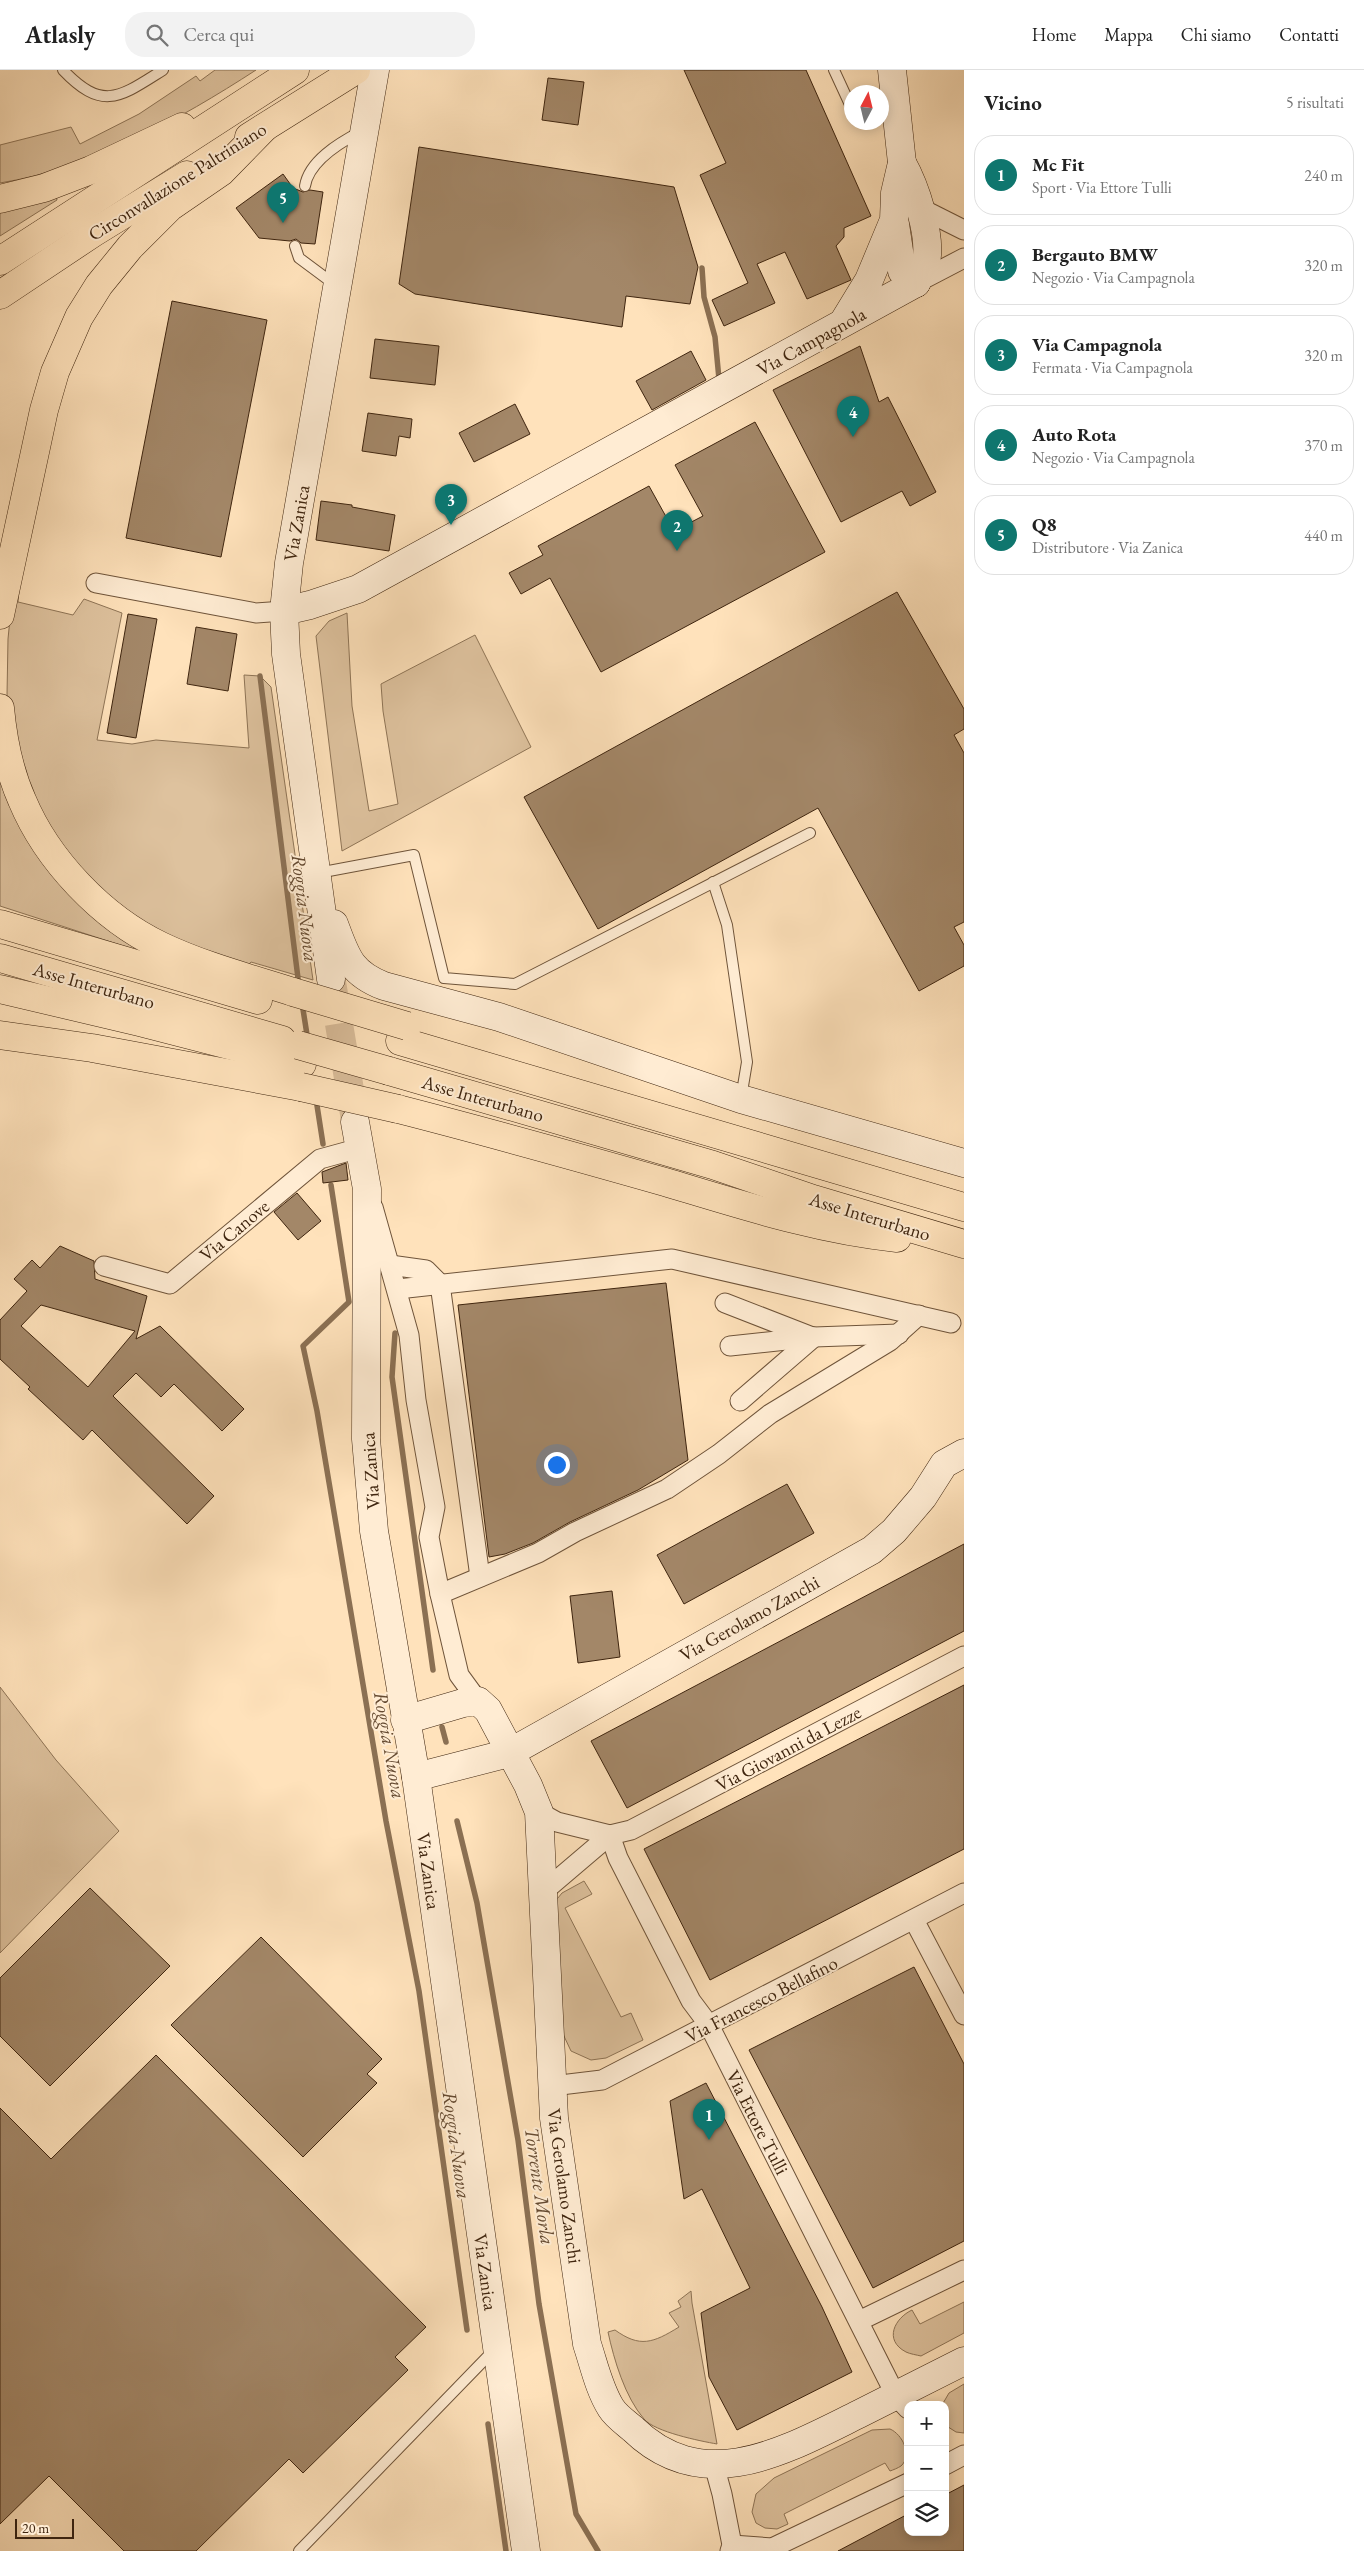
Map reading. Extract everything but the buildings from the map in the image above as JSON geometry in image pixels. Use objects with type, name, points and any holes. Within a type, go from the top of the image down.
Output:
[{"type":"highway","name":"Circonvallazione Paltriniano","points":[[0,261],[295,70]]},
{"type":"highway","name":"Circonvallazione Paltriniano","points":[[0,295],[93,233],[347,76]]},
{"type":"highway","points":[[0,199],[44,188],[91,170],[173,130],[251,100]]},
{"type":"highway","points":[[0,615],[44,410],[56,372],[79,317],[99,285],[130,247],[170,207],[221,172],[264,128]]},
{"type":"highway","points":[[0,708],[3,738],[22,801],[53,853],[92,897],[114,917],[159,945],[229,972],[294,1002]]},
{"type":"highway","name":"Asse Interurbano","points":[[0,924],[294,1002],[404,1034],[486,1065],[964,1207]]},
{"type":"highway","name":"Asse Interurbano","points":[[0,958],[301,1065]]},
{"type":"highway","points":[[0,989],[91,1010],[393,1090],[509,1138],[784,1217],[872,1236],[964,1244]]},
{"type":"highway","points":[[0,999],[91,1010]]},
{"type":"highway","points":[[0,1035],[92,1048],[301,1065]]},
{"type":"highway","name":"Asse Interurbano","points":[[393,1090],[711,1183],[759,1193],[813,1199],[964,1244]]},
{"type":"main road","name":"Via Zanica","points":[[331,978],[315,874],[286,654],[284,611],[294,534],[339,287],[375,70]]},
{"type":"main road","points":[[889,84],[902,163],[913,184],[920,208],[927,254],[923,272],[916,284],[902,271],[894,220],[895,193],[902,163]]},
{"type":"main road","points":[[844,322],[869,280],[894,220]]},
{"type":"main road","name":"Via Campagnola","points":[[284,611],[310,605],[358,589],[916,284]]},
{"type":"main road","points":[[319,901],[332,920],[351,964],[370,981],[499,1017],[741,1099],[964,1162]]},
{"type":"main road","name":"Via Zanica","points":[[343,1145],[367,1189],[368,1472],[374,1530],[416,1778],[526,2551]]},
{"type":"main road","name":"Via Gerolamo Zanchi","points":[[416,1778],[509,1753],[872,1550],[894,1531],[923,1497],[944,1464],[964,1453]]},
{"type":"main road","points":[[405,1720],[463,1703],[478,1701]]},
{"type":"main road","name":"Via Gerolamo Zanchi","points":[[478,1701],[488,1710],[509,1753],[528,1785],[539,1812],[552,2086],[558,2149],[584,2322],[597,2376],[612,2409],[646,2442],[676,2458],[714,2465],[753,2461],[902,2402],[964,2361]]},
{"type":"street","points":[[920,208],[964,230]]},
{"type":"street","name":"Via Campagnola","points":[[916,284],[964,258]]},
{"type":"street","points":[[96,583],[256,613],[284,611]]},
{"type":"street","name":"Via Canove","points":[[104,1266],[170,1284],[343,1145]]},
{"type":"street","name":"Via Zanica","points":[[367,1189],[398,1289],[409,1335],[416,1400],[435,1507],[429,1537],[440,1594],[459,1675],[478,1701]]},
{"type":"street","points":[[398,1289],[672,1259],[951,1323]]},
{"type":"street","points":[[390,1264],[426,1270],[440,1284],[480,1577]]},
{"type":"street","points":[[725,1303],[814,1338]]},
{"type":"street","points":[[440,1594],[505,1567],[666,1489],[719,1454],[770,1414],[890,1341],[919,1316]]},
{"type":"street","points":[[730,1346],[814,1338],[899,1334]]},
{"type":"street","points":[[740,1401],[814,1338]]},
{"type":"street","name":"Via Giovanni da Lezze","points":[[543,1892],[610,1835],[631,1830],[964,1656]]},
{"type":"street","name":"Via Giovanni da Lezze","points":[[539,1812],[557,1822],[610,1835]]},
{"type":"street","name":"Via Ettore Tulli","points":[[610,1835],[618,1858],[691,2001],[709,2025],[859,2322],[902,2402]]},
{"type":"street","name":"Via Francesco Bellafino","points":[[552,2086],[602,2080],[964,1894]]},
{"type":"street","points":[[914,1920],[964,2015]]},
{"type":"street","points":[[859,2322],[964,2270]]},
{"type":"street","points":[[949,2463],[964,2455]]},
{"type":"street","points":[[714,2465],[722,2494],[731,2548],[772,2548],[904,2485]]},
{"type":"lane","points":[[63,70],[78,86],[92,95],[114,96],[131,90],[163,70]]},
{"type":"lane","points":[[834,70],[844,92]]},
{"type":"lane","points":[[305,186],[307,175],[337,145],[366,129]]},
{"type":"lane","points":[[295,246],[299,258],[339,287]]},
{"type":"lane","points":[[315,874],[414,855],[444,978],[515,984],[810,833]]},
{"type":"lane","points":[[713,882],[727,925],[747,1062],[741,1099]]},
{"type":"lane","points":[[299,2551],[496,2348]]},
{"type":"shaded area","points":[[215,70],[256,70],[196,107],[134,140],[68,166],[0,183],[0,145],[71,127],[80,144],[139,114],[196,76],[200,81]]},
{"type":"shaded area","points":[[56,195],[57,200],[0,236],[0,208]]},
{"type":"shaded area","points":[[13,588],[19,590],[18,602],[73,615],[84,599],[122,613],[97,740],[132,744],[156,740],[249,748],[244,675],[260,676],[271,687],[313,980],[251,962],[246,968],[140,927],[75,865],[46,824],[28,785],[15,745],[7,695],[8,639]]},
{"type":"shaded area","points":[[347,613],[352,706],[369,811],[398,804],[383,711],[381,684],[475,635],[531,747],[342,851],[316,636],[329,621]]},
{"type":"shaded area","points":[[0,757],[7,785],[148,954],[0,906]]},
{"type":"shaded area","points":[[0,1687],[56,1760],[119,1831],[0,1953]]},
{"type":"shaded area","points":[[584,1881],[592,1894],[565,1908],[621,2017],[631,2013],[643,2040],[606,2058],[591,2060],[571,2051],[563,2034],[553,1904],[562,1893]]},
{"type":"shaded area","points":[[691,2291],[717,2444],[667,2432],[644,2419],[626,2389],[613,2354],[608,2332],[615,2330],[624,2336],[639,2341],[654,2340],[662,2337],[679,2327],[669,2313],[681,2307],[678,2301]]},
{"type":"shaded area","points":[[964,2302],[964,2333],[921,2356],[906,2352],[895,2342],[893,2336],[897,2324],[901,2318],[912,2310],[920,2324]]},
{"type":"shaded area","points":[[964,2384],[964,2433],[956,2432],[949,2428],[949,2401],[944,2401],[949,2393]]},
{"type":"shaded area","points":[[890,2429],[898,2435],[904,2445],[904,2461],[901,2466],[890,2471],[885,2463],[784,2514],[788,2524],[777,2529],[765,2528],[756,2523],[752,2512],[756,2494],[774,2478],[872,2430]]},
{"type":"waterway","points":[[702,268],[704,297],[715,337],[719,379]]},
{"type":"waterway","name":"Roggia Nuova","points":[[260,676],[299,986]]},
{"type":"waterway","name":"Roggia Nuova","points":[[302,1003],[308,1041]]},
{"type":"waterway","name":"Roggia Nuova","points":[[316,1099],[323,1144]]},
{"type":"waterway","name":"Roggia Nuova","points":[[331,1185],[349,1302],[303,1346],[317,1411],[386,1821],[419,1991],[467,2330]]},
{"type":"waterway","points":[[395,1333],[392,1377],[433,1670]]},
{"type":"waterway","name":"Torrente Morla","points":[[442,1727],[446,1742]]},
{"type":"waterway","name":"Torrente Morla","points":[[457,1821],[477,1903],[518,2140],[539,2304],[576,2514],[598,2551]]},
{"type":"waterway","name":"Roggia Nuova","points":[[488,2424],[506,2551]]},
{"type":"tunnel","points":[[332,982],[355,1120]]},
{"type":"place","name":"Q8","points":[[283,223]]},
{"type":"place","name":"Auto Rota","points":[[853,437]]},
{"type":"place","name":"Via Campagnola","points":[[451,525]]},
{"type":"place","name":"Bergauto BMW","points":[[677,551]]},
{"type":"place","name":"Mc Fit","points":[[709,2140]]}]
